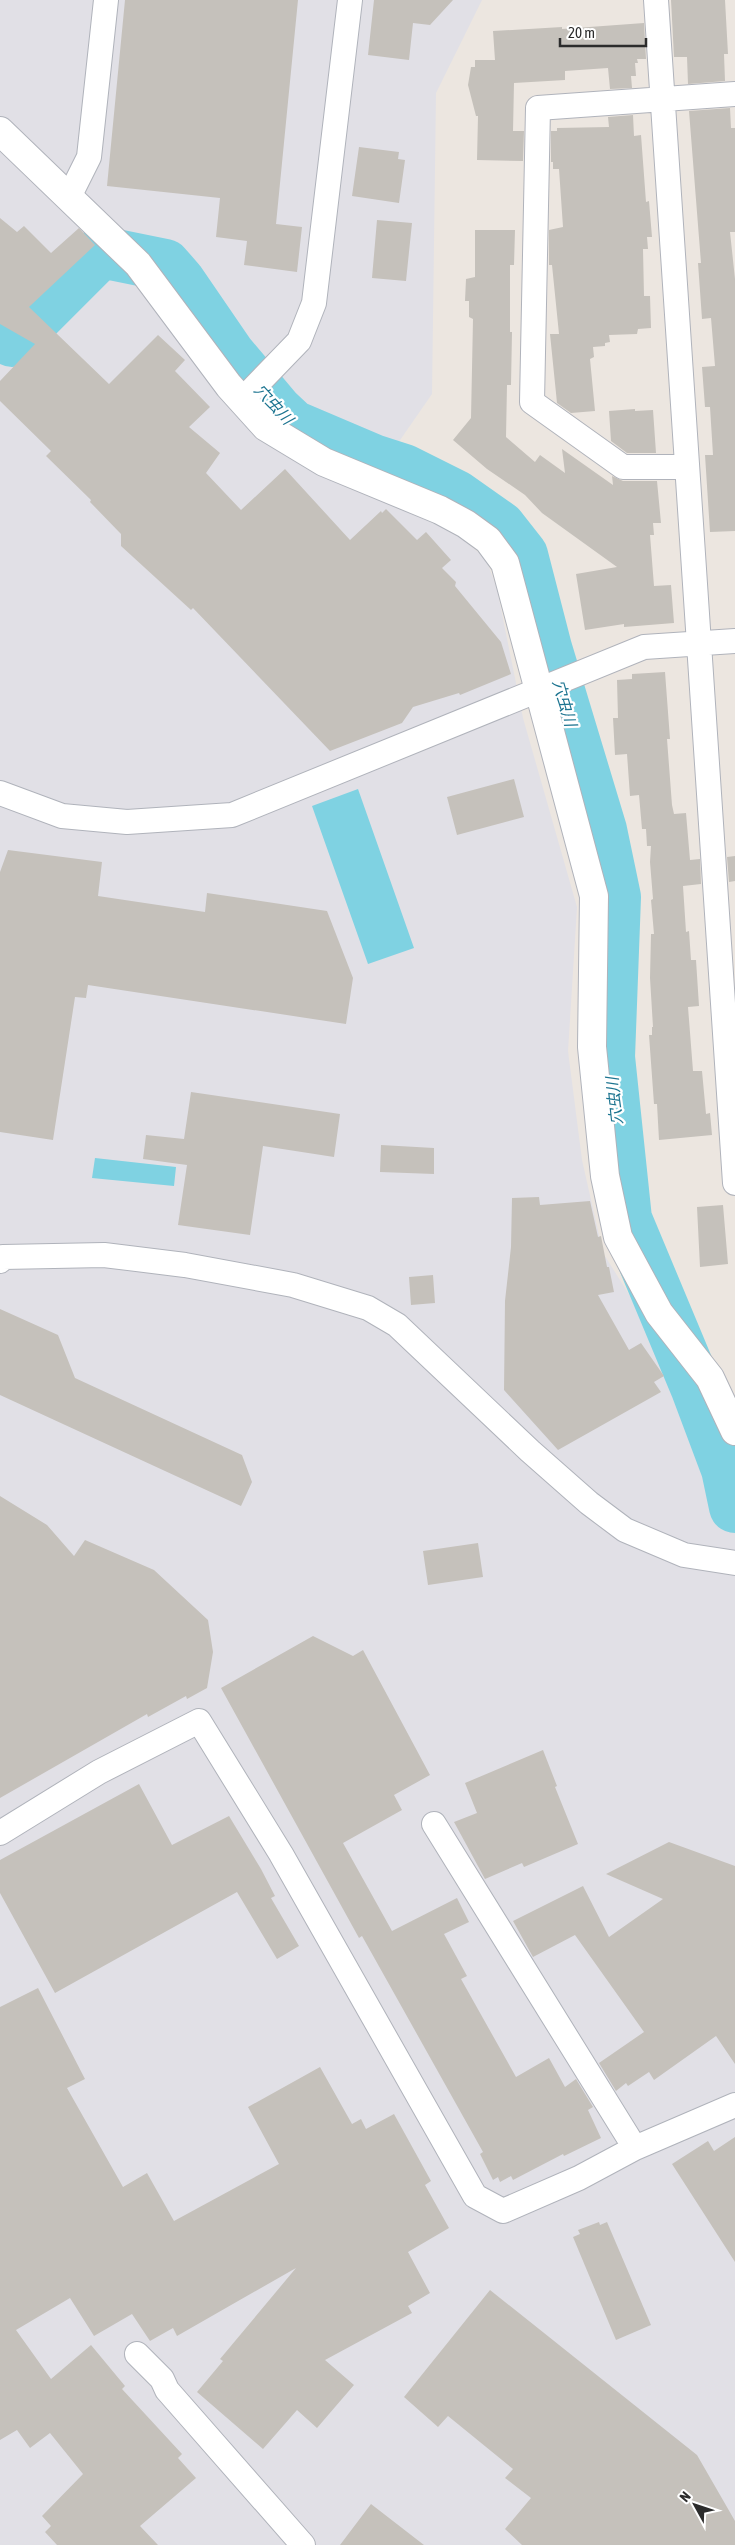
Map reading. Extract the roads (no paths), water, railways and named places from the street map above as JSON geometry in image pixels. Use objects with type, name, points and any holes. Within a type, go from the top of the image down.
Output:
[{"type":"street","points":[[69,197],[88,157],[106,0]]},
{"type":"street","points":[[241,401],[299,341],[314,303],[350,0]]},
{"type":"street","points":[[656,0],[735,1183]]},
{"type":"street","points":[[687,467],[623,467],[532,402],[538,108],[735,94]]},
{"type":"street","points":[[0,131],[138,264],[241,401],[266,427],[324,462],[440,510],[466,524],[488,540],[504,563],[594,896],[592,1047],[605,1176],[618,1237],[659,1313],[722,1378],[735,1431]]},
{"type":"street","points":[[0,794],[62,816],[127,822],[232,816],[644,647],[735,641]]},
{"type":"street","points":[[0,1261],[3,1257],[104,1255],[185,1265],[293,1285],[368,1308],[397,1325],[530,1451],[588,1503],[625,1530],[684,1555],[735,1563]]},
{"type":"street","points":[[0,1833],[99,1772],[198,1721],[281,1854],[475,2196],[503,2210],[580,2178],[635,2148],[735,2105]]},
{"type":"street","points":[[434,1824],[635,2148]]},
{"type":"street","points":[[137,2354],[162,2379],[167,2390],[302,2545]]},
{"type":"water","points":[[358,789],[414,948],[368,964],[312,806]]},
{"type":"water","points":[[95,1158],[176,1167],[174,1186],[92,1178]]},
{"type":"waterway","name":"穴虫川","points":[[0,333],[12,341],[101,252],[165,265],[179,281],[229,354],[277,411],[293,426],[373,460],[404,470],[456,496],[500,527],[522,555],[546,648],[601,830],[615,897],[609,1057],[626,1219],[697,1389],[727,1469],[735,1507]]}]
